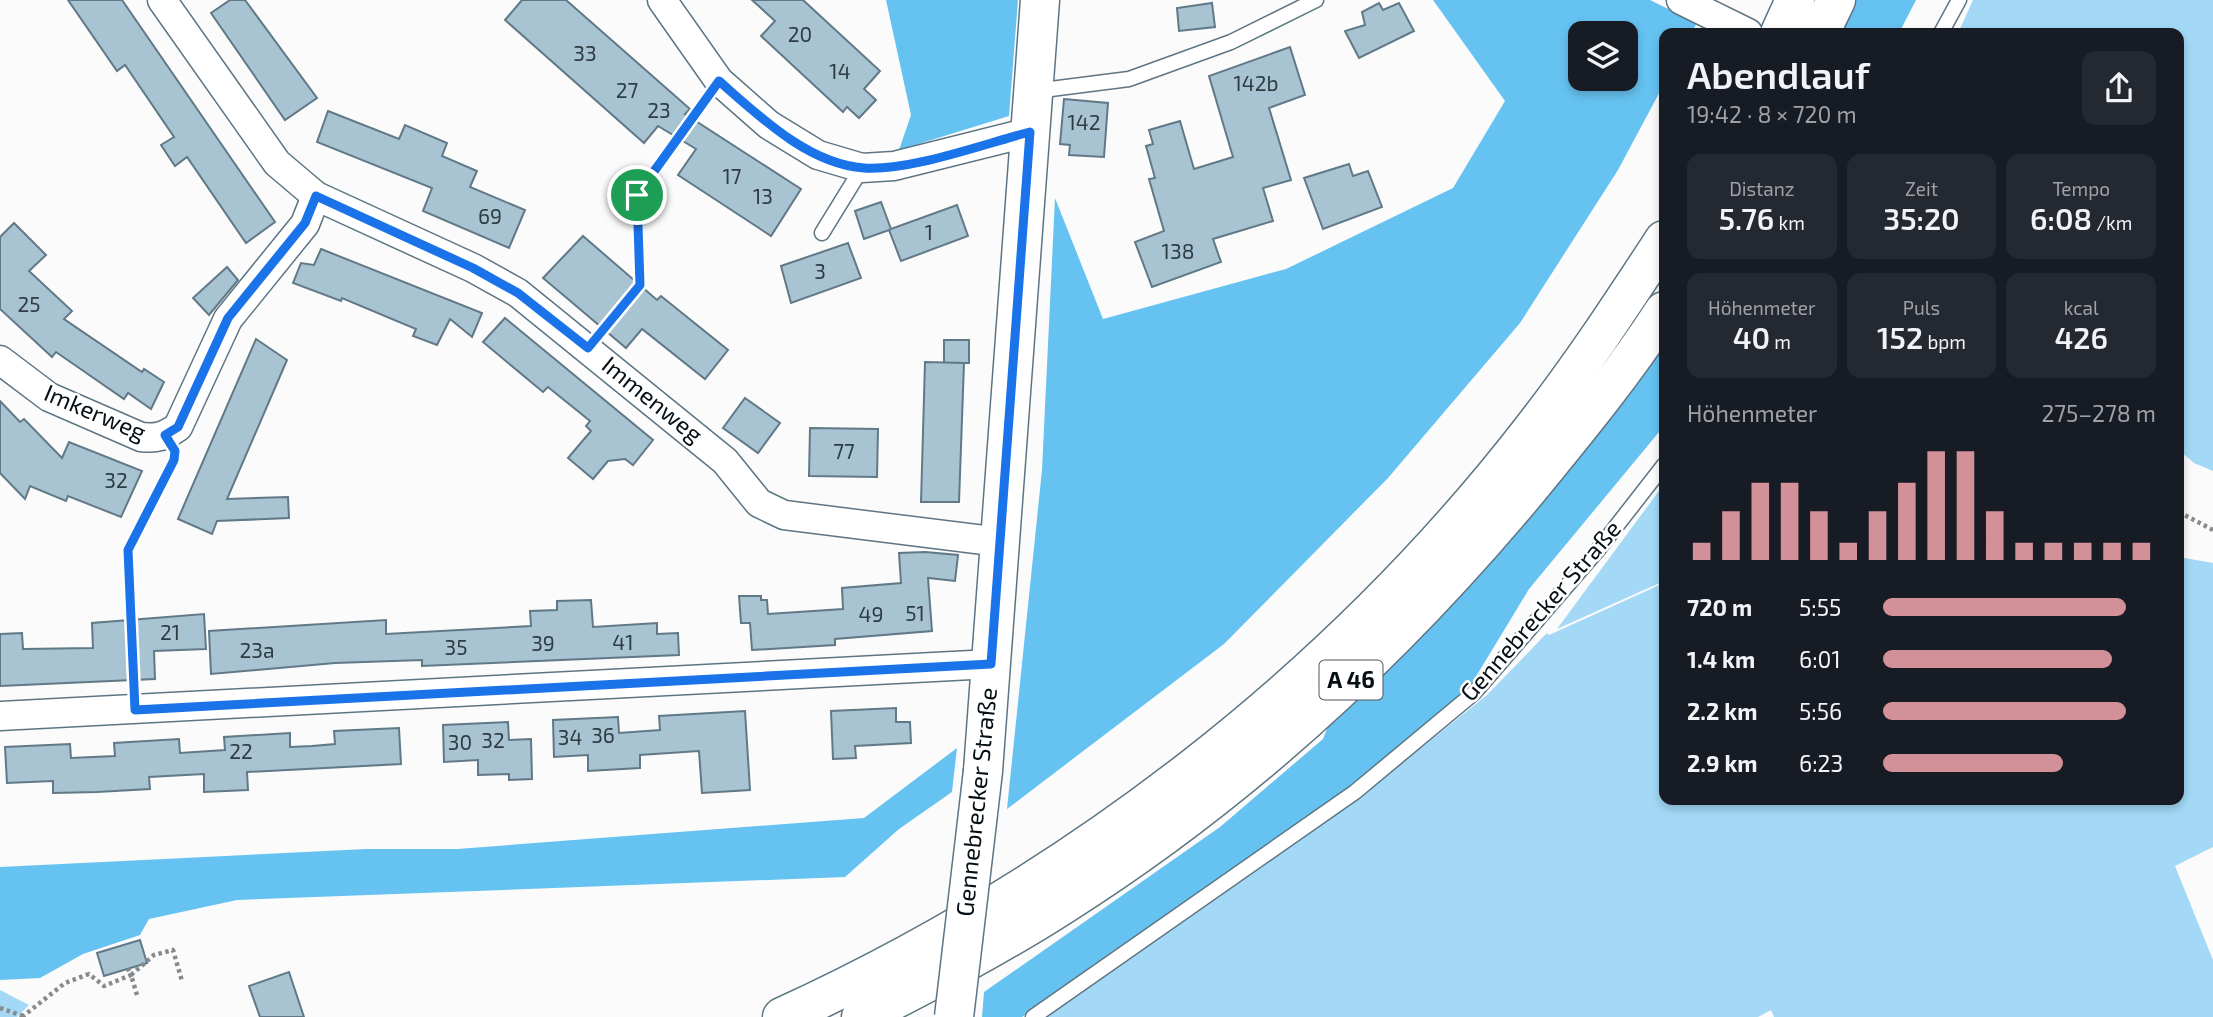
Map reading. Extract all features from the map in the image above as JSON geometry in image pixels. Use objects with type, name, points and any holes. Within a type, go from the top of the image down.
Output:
[{"type":"main road","name":"Gennebrecker Straße","points":[[954,1017],[983,771],[1040,0]]},
{"type":"main road","points":[[1782,28],[1795,0]]},
{"type":"main road","points":[[1822,28],[1836,0]]},
{"type":"main road","name":"A 46","points":[[782,1017],[931,944],[1050,871],[1208,756],[1283,693],[1358,623],[1473,501],[1533,429],[1589,354],[1659,248]]},
{"type":"main road","name":"A 46","points":[[861,1017],[1060,907],[1166,835],[1293,733],[1381,652],[1504,520],[1598,405],[1659,318]]},
{"type":"street","name":"Immenweg","points":[[162,0],[277,163],[316,196],[473,268],[518,293],[725,461],[759,503],[783,515],[1000,542]]},
{"type":"street","points":[[662,0],[719,81],[769,125],[818,155],[862,168],[894,166],[1030,132]]},
{"type":"street","points":[[1681,0],[1738,28]]},
{"type":"street","name":"Imkerweg","points":[[0,359],[49,397],[141,437],[154,439],[165,435],[178,427],[228,318],[305,223],[316,196]]},
{"type":"street","points":[[0,716],[991,664]]},
{"type":"lane","points":[[1033,91],[1129,79],[1231,43],[1316,0]]},
{"type":"lane","points":[[1944,28],[1959,0]]},
{"type":"lane","points":[[822,233],[862,168]]},
{"type":"lane","name":"Gennebrecker Straße","points":[[1033,1017],[1355,792],[1475,693],[1597,551],[1659,471]]},
{"type":"path","points":[[588,348],[640,285],[637,195],[719,81]]},
{"type":"path","points":[[135,710],[128,550],[174,460],[175,451],[165,435]]},
{"type":"path","points":[[2184,515],[2213,530]]},
{"type":"path","points":[[0,1008],[22,1016],[65,984],[89,974],[104,986],[131,975],[154,955],[173,950],[182,981]]},
{"type":"path","points":[[128,968],[136,995]]},
{"type":"shaded area","points":[[886,0],[1018,0],[1009,116],[899,150],[911,115]]},
{"type":"shaded area","points":[[1433,0],[1650,0],[1697,23],[1694,28],[1659,28],[1659,93],[1618,170],[1520,323],[1388,478],[1224,644],[1007,809],[1042,470],[1055,198],[1103,319],[1286,269],[1453,188],[1505,101]]},
{"type":"shaded area","points":[[1845,0],[1916,0],[1902,28],[1831,28]]},
{"type":"shaded area","points":[[1973,0],[2213,0],[2213,471],[2194,463],[2184,454],[2184,28],[1960,28]]},
{"type":"shaded area","points":[[1659,334],[1659,432],[1529,589],[1469,688],[1352,787],[1022,1017],[982,1017],[984,992],[1220,827],[1323,739],[1333,713]]},
{"type":"shaded area","points":[[1659,491],[1659,583],[1557,629]]},
{"type":"shaded area","points":[[2184,558],[2213,563],[2213,847],[2175,866],[2213,960],[2213,1017],[1774,1017],[1771,1010],[1758,1017],[1039,1017],[1366,792],[1487,695],[1547,633],[1549,635],[1659,585],[1659,805],[2184,805]]},
{"type":"shaded area","points":[[957,748],[952,792],[899,829],[845,877],[237,900],[149,919],[140,935],[83,954],[40,978],[0,980],[0,867],[366,849],[457,849],[864,818]]},
{"type":"shaded area","points":[[0,990],[29,1005],[17,1017],[0,1017]]},
{"type":"building","points":[[68,0],[122,0],[275,222],[246,243],[187,157],[175,166],[161,145],[174,137],[125,65],[117,71]]},
{"type":"building","points":[[230,0],[245,0],[317,98],[285,120],[211,13]]},
{"type":"building","points":[[522,0],[566,0],[690,109],[685,114],[801,189],[771,236],[678,175],[696,149],[658,126],[644,143],[505,20]]},
{"type":"building","points":[[752,0],[803,0],[880,71],[864,89],[876,100],[859,118],[847,107],[843,112],[761,36],[775,21]]},
{"type":"building","points":[[1212,3],[1215,27],[1179,31],[1177,8]]},
{"type":"building","points":[[1379,3],[1383,10],[1399,3],[1414,31],[1359,58],[1345,31],[1365,25],[1362,12]]},
{"type":"building","points":[[1290,47],[1305,95],[1269,108],[1291,180],[1263,188],[1273,221],[1213,239],[1221,262],[1152,287],[1135,242],[1164,231],[1149,179],[1155,178],[1146,146],[1153,144],[1149,130],[1180,121],[1194,169],[1233,157],[1209,76]]},
{"type":"building","points":[[1064,99],[1108,103],[1104,157],[1069,155],[1070,145],[1060,144]]},
{"type":"building","points":[[328,111],[399,139],[405,125],[447,143],[442,156],[477,171],[470,187],[525,210],[509,248],[423,211],[432,188],[317,142]]},
{"type":"building","points":[[1349,164],[1353,176],[1368,171],[1382,207],[1323,229],[1304,178]]},
{"type":"building","points":[[881,202],[891,229],[957,205],[968,236],[901,261],[889,230],[864,239],[855,211]]},
{"type":"building","points":[[14,223],[46,255],[29,271],[72,311],[64,319],[142,372],[144,369],[164,382],[151,409],[128,393],[124,399],[56,352],[52,357],[0,309],[0,237]]},
{"type":"building","points":[[583,236],[657,300],[661,296],[728,350],[705,379],[642,329],[626,348],[543,278]]},
{"type":"building","points":[[848,243],[861,278],[791,303],[781,266]]},
{"type":"building","points":[[321,249],[482,313],[472,337],[450,319],[437,345],[413,336],[416,329],[342,298],[341,301],[293,283],[301,263],[314,265]]},
{"type":"building","points":[[227,267],[238,280],[209,315],[193,298]]},
{"type":"building","points":[[505,318],[653,440],[633,465],[625,459],[608,461],[593,479],[568,458],[591,431],[586,426],[590,421],[548,387],[543,392],[483,342]]},
{"type":"building","points":[[256,339],[287,360],[227,499],[288,497],[289,518],[217,521],[212,534],[178,519]]},
{"type":"building","points":[[944,340],[969,340],[969,363],[944,363]]},
{"type":"building","points":[[925,362],[964,363],[959,502],[921,502]]},
{"type":"building","points":[[745,398],[780,423],[758,453],[723,428]]},
{"type":"building","points":[[0,401],[20,422],[24,419],[62,458],[69,442],[142,471],[121,517],[68,496],[66,501],[30,486],[25,499],[0,473]]},
{"type":"building","points":[[810,428],[878,429],[877,477],[809,476]]},
{"type":"building","points":[[899,553],[958,555],[955,581],[928,578],[932,631],[835,639],[835,645],[752,650],[750,623],[741,623],[739,596],[761,596],[761,600],[767,600],[768,614],[843,609],[842,588],[901,583]]},
{"type":"building","points":[[591,600],[593,627],[657,623],[657,634],[678,633],[679,655],[422,666],[422,660],[335,663],[211,674],[209,631],[386,620],[386,634],[531,626],[530,611],[557,610],[557,601]]},
{"type":"building","points":[[204,614],[206,649],[154,651],[155,679],[0,686],[0,634],[22,633],[23,649],[93,648],[92,623]]},
{"type":"building","points":[[896,708],[896,722],[910,722],[911,743],[855,746],[856,758],[833,759],[831,711]]},
{"type":"building","points":[[745,711],[750,790],[702,793],[699,751],[640,755],[640,768],[588,771],[588,755],[554,757],[553,720],[618,717],[619,733],[660,730],[659,716]]},
{"type":"building","points":[[508,722],[509,740],[531,739],[532,779],[509,780],[509,774],[478,775],[478,760],[444,762],[443,725]]},
{"type":"building","points":[[399,728],[401,764],[247,772],[248,790],[204,792],[204,774],[149,777],[150,789],[97,792],[53,793],[53,781],[7,783],[5,747],[70,744],[71,758],[115,756],[114,743],[179,739],[180,753],[225,750],[224,737],[290,733],[290,747],[312,746],[335,744],[334,731]]},
{"type":"building","points":[[140,940],[147,963],[104,976],[97,953]]},
{"type":"building","points":[[289,972],[304,1017],[260,1017],[249,986]]},
{"type":"route","points":[[719,81],[769,125],[818,155],[862,168],[894,166],[1030,132],[991,664],[135,710],[128,550],[174,460],[175,451],[165,435],[178,427],[228,318],[287,248],[305,223],[316,196],[473,268],[518,293],[588,348],[640,285],[637,195],[719,81]]}]
